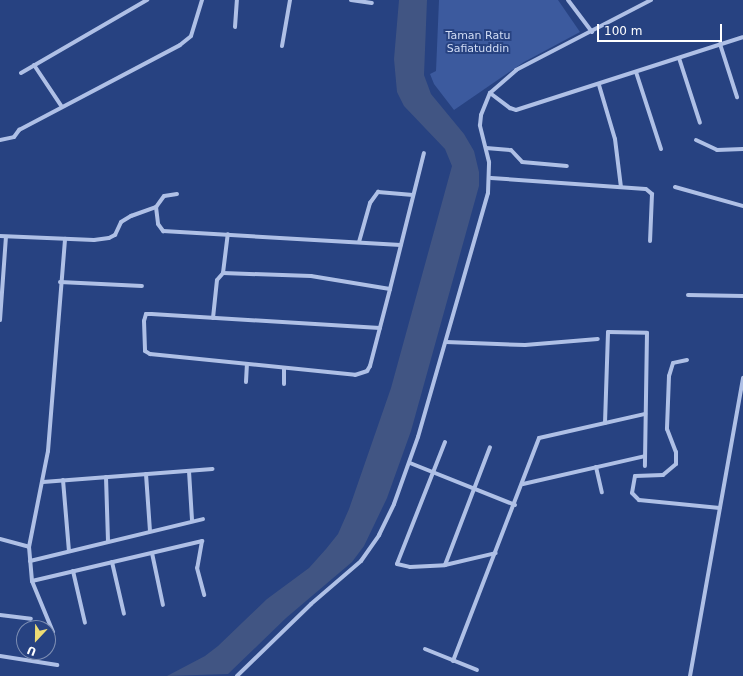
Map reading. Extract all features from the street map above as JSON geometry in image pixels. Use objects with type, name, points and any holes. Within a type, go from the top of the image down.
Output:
[{"type":"street","points":[[21,72],[147,0]]},
{"type":"street","points":[[0,140],[14,137],[19,130],[186,41],[196,26],[202,0]]},
{"type":"street","points":[[235,27],[237,0]]},
{"type":"street","points":[[282,46],[290,0]]},
{"type":"street","points":[[351,0],[372,3]]},
{"type":"street","points":[[568,0],[592,32]]},
{"type":"street","points":[[237,676],[311,604],[354,568],[369,552],[394,504],[410,463],[446,342],[490,178],[486,148],[480,125],[481,115],[490,93],[516,70],[592,32],[651,0]]},
{"type":"street","points":[[490,93],[510,108],[516,110],[598,85],[743,37]]},
{"type":"street","points":[[720,44],[737,97]]},
{"type":"street","points":[[679,58],[700,123]]},
{"type":"street","points":[[34,65],[62,107]]},
{"type":"street","points":[[636,72],[661,149]]},
{"type":"street","points":[[598,85],[615,139],[621,187]]},
{"type":"street","points":[[696,140],[717,150],[743,149]]},
{"type":"street","points":[[486,148],[511,150],[522,162],[567,166]]},
{"type":"street","points":[[380,328],[146,314],[144,320],[145,351],[156,355],[362,374],[370,366],[380,328],[390,289],[424,153]]},
{"type":"street","points":[[490,178],[646,189],[652,194],[650,241]]},
{"type":"street","points":[[675,187],[743,206]]},
{"type":"street","points":[[359,242],[370,203],[378,192],[413,195]]},
{"type":"street","points":[[0,236],[65,239],[109,238],[115,235],[121,222],[131,216],[156,207],[164,196],[177,194]]},
{"type":"street","points":[[156,207],[158,224],[163,231],[401,245]]},
{"type":"street","points":[[213,318],[217,280],[223,273],[228,234]]},
{"type":"street","points":[[0,320],[6,237]]},
{"type":"street","points":[[48,620],[32,580],[29,547],[43,482],[49,436],[60,282],[65,239]]},
{"type":"street","points":[[223,273],[311,276],[390,289]]},
{"type":"street","points":[[60,282],[142,286]]},
{"type":"street","points":[[688,295],[743,296]]},
{"type":"street","points":[[605,423],[608,332],[647,333],[645,466]]},
{"type":"street","points":[[446,342],[525,345],[598,339]]},
{"type":"street","points":[[687,360],[673,363],[669,376],[667,429],[676,452],[676,464],[673,469],[663,475],[635,476],[632,493],[639,500],[720,508]]},
{"type":"street","points":[[246,382],[247,364]]},
{"type":"street","points":[[284,368],[284,384]]},
{"type":"street","points":[[690,676],[741,397],[743,378]]},
{"type":"street","points":[[453,661],[516,505],[539,438],[645,414]]},
{"type":"street","points":[[445,442],[397,564],[410,567],[445,565],[496,553]]},
{"type":"street","points":[[445,565],[490,447]]},
{"type":"street","points":[[523,484],[645,456]]},
{"type":"street","points":[[410,463],[516,505]]},
{"type":"street","points":[[596,468],[602,492]]},
{"type":"street","points":[[43,482],[213,469]]},
{"type":"street","points":[[189,471],[192,520]]},
{"type":"street","points":[[146,474],[150,531]]},
{"type":"street","points":[[106,477],[108,541]]},
{"type":"street","points":[[63,480],[69,551]]},
{"type":"street","points":[[30,561],[192,520],[203,519]]},
{"type":"street","points":[[0,539],[29,547]]},
{"type":"street","points":[[32,580],[202,541],[197,568],[204,595]]},
{"type":"street","points":[[152,553],[163,605]]},
{"type":"street","points":[[112,562],[124,614]]},
{"type":"street","points":[[73,571],[85,623]]},
{"type":"street","points":[[0,615],[31,620]]},
{"type":"street","points":[[425,649],[477,670]]},
{"type":"street","points":[[0,656],[57,665]]},
{"type":"green space","name":"Taman Ratu Safiatuddin","points":[[439,0],[558,0],[580,32],[524,62],[454,110],[434,84],[430,74],[436,71]]},
{"type":"shaded area","points":[[399,0],[427,0],[424,75],[431,94],[464,134],[474,151],[479,172],[479,186],[411,431],[387,498],[364,546],[352,562],[286,618],[228,674],[167,676],[205,656],[218,646],[267,599],[309,568],[338,534],[349,509],[391,388],[452,166],[445,149],[404,106],[397,92],[394,59]]}]
